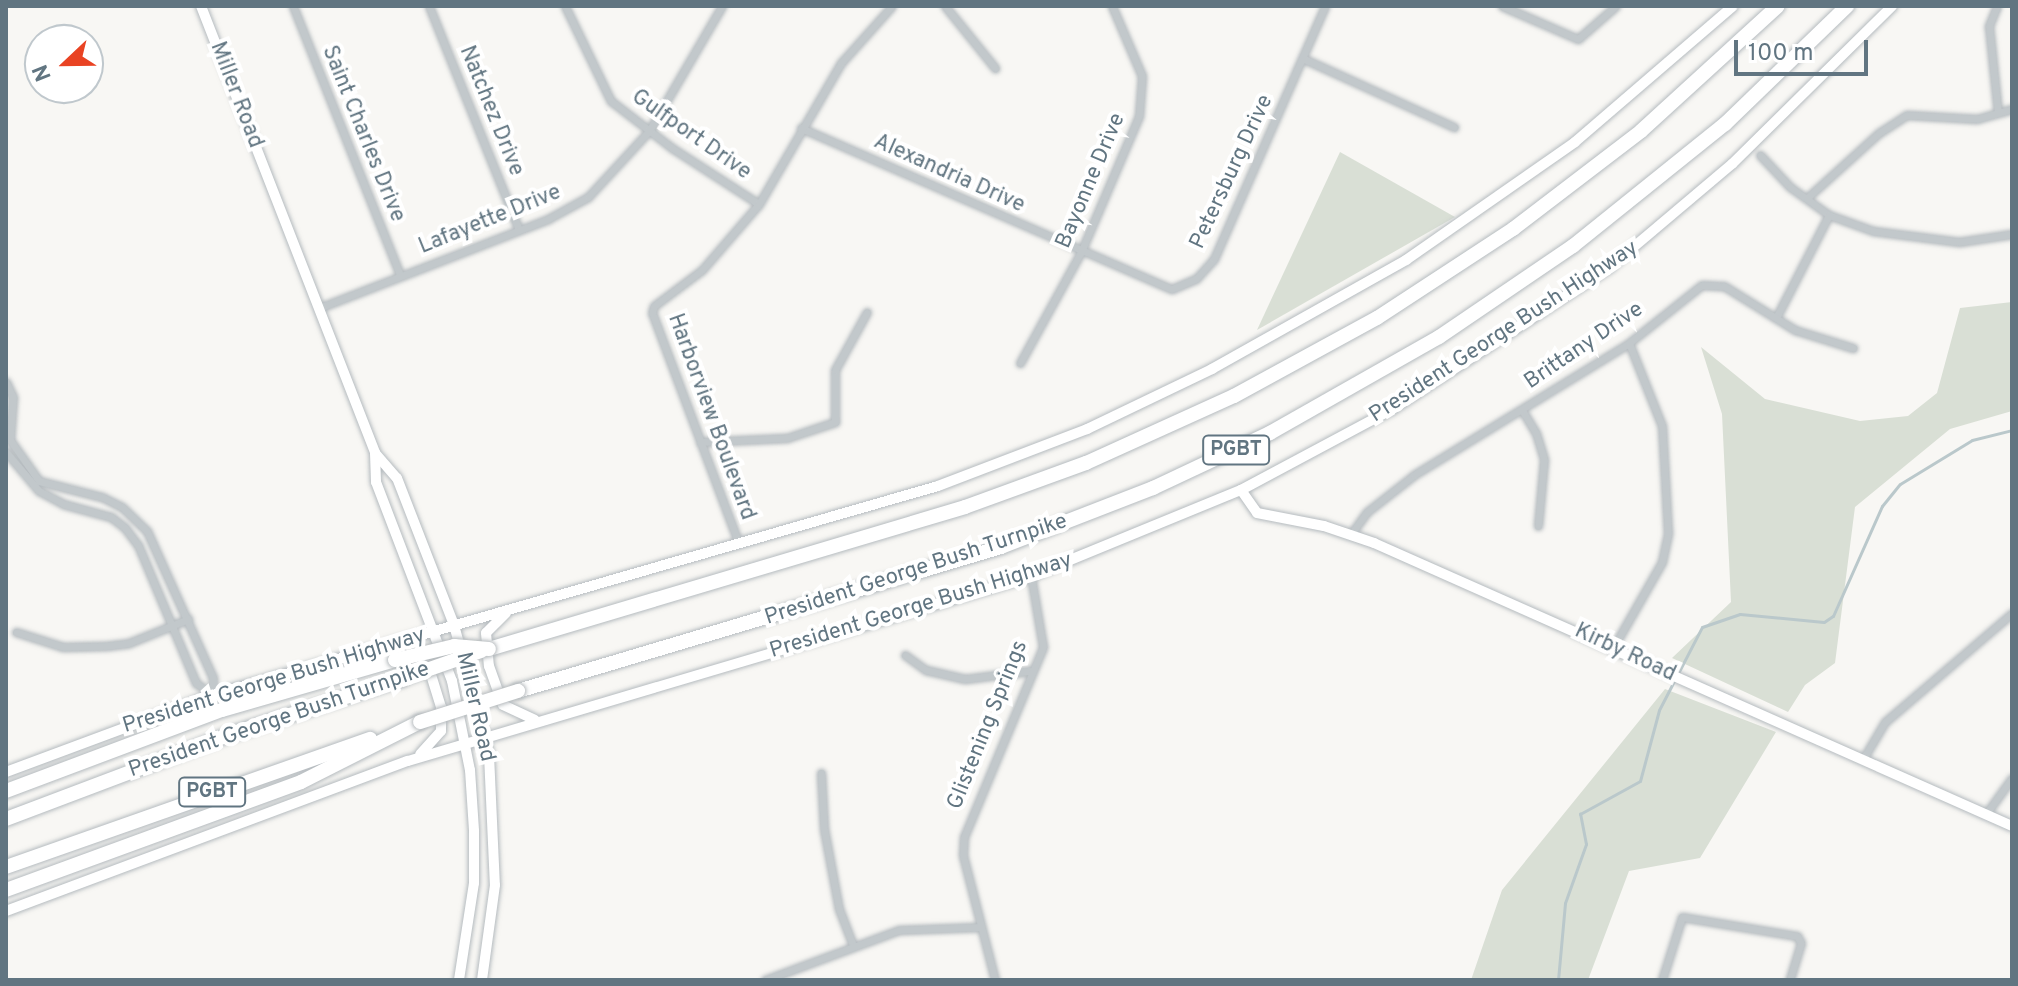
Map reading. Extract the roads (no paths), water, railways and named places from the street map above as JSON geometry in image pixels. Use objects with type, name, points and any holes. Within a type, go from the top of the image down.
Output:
[{"type":"highway","name":"President George Bush Turnpike","points":[[6,819],[228,735],[505,644],[975,504],[1117,450],[1244,391],[1404,301],[1539,211],[1674,103],[1778,6]]},
{"type":"highway","name":"President George Bush Turnpike","points":[[6,867],[420,722],[1001,547],[1153,488],[1279,428],[1439,337],[1573,246],[1725,124],[1847,6]]},
{"type":"highway","points":[[6,791],[222,710],[454,646],[489,649]]},
{"type":"highway","points":[[6,890],[301,782],[420,722]]},
{"type":"main road","name":"Miller Road","points":[[201,6],[375,453],[376,482],[435,631],[466,743],[474,883],[459,980]]},
{"type":"main road","name":"President George Bush Highway","points":[[6,772],[213,695],[739,544],[1024,455],[1087,429],[1301,322],[1501,196],[1598,123],[1733,6]]},
{"type":"main road","name":"President George Bush Highway","points":[[6,911],[408,761],[1031,576],[1241,490],[1391,410],[1610,267],[1732,164],[1892,6]]},
{"type":"main road","name":"Miller Road","points":[[375,453],[397,478],[454,625],[485,737],[495,885],[482,980]]},
{"type":"main road","name":"Kirby Road","points":[[1241,490],[1257,513],[1351,534],[2012,826]]},
{"type":"main road","points":[[511,609],[486,633],[495,689],[514,714],[540,720]]},
{"type":"main road","points":[[385,645],[419,654],[428,665],[441,707],[441,731],[430,747],[408,761]]},
{"type":"street","name":"Saint Charles Drive","points":[[293,6],[400,275]]},
{"type":"street","name":"Natchez Drive","points":[[429,6],[519,230]]},
{"type":"street","name":"Gulfport Drive","points":[[565,6],[601,86],[649,131],[759,204]]},
{"type":"street","name":"Lafayette Drive","points":[[319,308],[519,230],[588,197],[649,131],[722,6]]},
{"type":"street","name":"Harborview Boulevard","points":[[739,544],[652,313],[654,306],[702,270],[759,204],[841,63],[892,6]]},
{"type":"street","points":[[945,6],[995,68]]},
{"type":"street","name":"Bayonne Drive","points":[[1020,363],[1081,252],[1142,105],[1137,60],[1112,6]]},
{"type":"street","name":"Petersburg Drive","points":[[1081,252],[1172,289],[1205,271],[1304,59],[1325,6]]},
{"type":"street","points":[[1502,6],[1581,37],[1616,6]]},
{"type":"street","points":[[1997,6],[1989,26],[1998,113]]},
{"type":"street","points":[[1304,59],[1454,127]]},
{"type":"street","points":[[1807,198],[1879,133],[1907,115],[1977,119],[2012,109]]},
{"type":"street","name":"Alexandria Drive","points":[[801,128],[1081,252]]},
{"type":"street","points":[[1760,155],[1829,215],[1873,231],[1959,242],[2012,234]]},
{"type":"street","points":[[1776,318],[1829,215]]},
{"type":"street","name":"Brittany Drive","points":[[1351,534],[1384,497],[1629,343],[1702,285],[1713,282],[1828,344],[1853,348]]},
{"type":"street","points":[[700,442],[787,438],[835,422],[835,370],[867,312]]},
{"type":"street","points":[[1613,648],[1662,562],[1668,533],[1662,426],[1629,343]]},
{"type":"street","points":[[6,382],[13,397],[10,440],[39,481],[102,497],[136,519],[161,553],[213,678],[213,695]]},
{"type":"street","points":[[1522,410],[1536,433],[1544,460],[1538,526]]},
{"type":"street","points":[[6,452],[25,480],[44,494],[111,517],[125,528],[138,545],[196,683],[213,695]]},
{"type":"street","points":[[44,494],[48,485]]},
{"type":"street","name":"Glistening Springs","points":[[995,980],[963,855],[964,837],[1029,671],[1043,647],[1031,576]]},
{"type":"street","points":[[1863,759],[1885,722],[2012,613]]},
{"type":"street","points":[[16,632],[63,647],[129,643],[188,619]]},
{"type":"street","points":[[905,655],[926,670],[965,679],[1029,671]]},
{"type":"street","points":[[821,773],[824,829],[839,909],[853,946]]},
{"type":"street","points":[[1986,814],[2012,778]]},
{"type":"street","points":[[1662,980],[1682,917],[1797,936],[1801,943],[1790,980]]},
{"type":"street","points":[[765,980],[899,930],[981,927]]},
{"type":"waterway","points":[[1558,980],[1565,903],[1586,844],[1580,814],[1640,781],[1659,710],[1702,627],[1740,614],[1824,622],[1833,616],[1882,506],[1900,484],[1972,440],[2012,430]]}]
